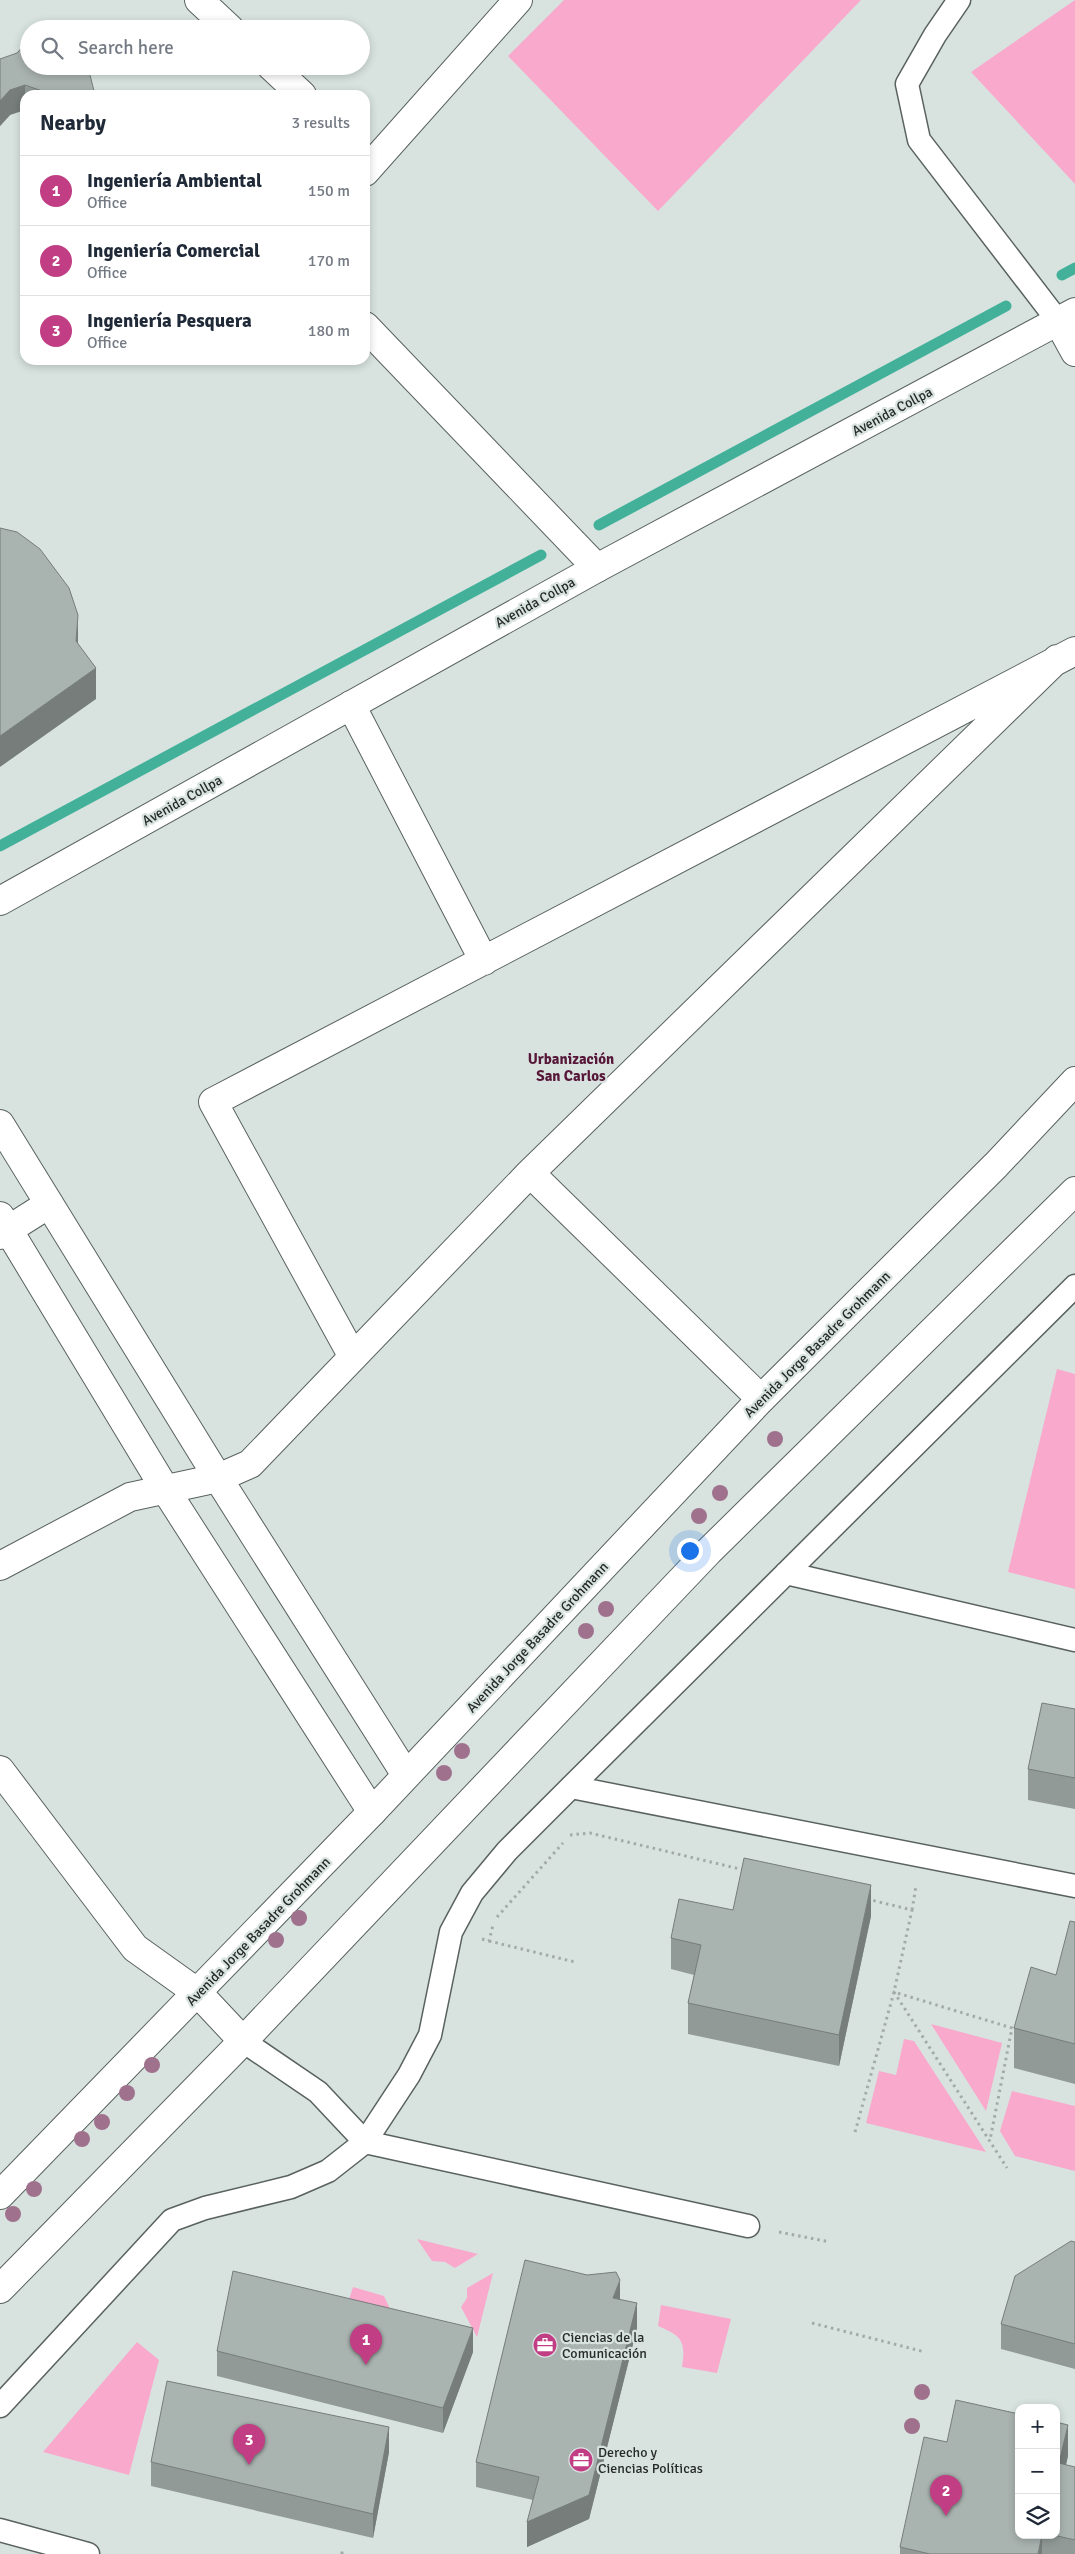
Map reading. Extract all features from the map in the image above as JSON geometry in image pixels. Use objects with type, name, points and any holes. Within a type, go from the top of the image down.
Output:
[{"type":"main road","points":[[199,0],[220,20]]},
{"type":"main road","points":[[370,160],[518,0]]},
{"type":"main road","points":[[281,75],[297,90]]},
{"type":"main road","points":[[1066,317],[1075,352]]},
{"type":"main road","name":"Avenida Collpa","points":[[0,901],[597,568],[1066,317]]},
{"type":"main road","points":[[370,331],[597,568]]},
{"type":"main road","points":[[353,1357],[213,1102],[1066,655]]},
{"type":"main road","points":[[0,1566],[130,1497],[218,1478],[250,1464],[530,1173],[1066,655]]},
{"type":"main road","points":[[351,705],[484,960]]},
{"type":"main road","name":"Avenida Jorge Basadre Grohmann","points":[[0,2195],[198,1994],[761,1400],[996,1165],[1075,1081]]},
{"type":"main road","points":[[996,1165],[1075,1094]]},
{"type":"main road","points":[[0,1124],[218,1478],[406,1775]]},
{"type":"main road","points":[[530,1173],[761,1400]]},
{"type":"main road","points":[[0,2289],[243,2041],[709,1551],[1071,1193]]},
{"type":"main road","points":[[49,1204],[3,1227],[165,1489],[372,1812]]},
{"type":"main road","points":[[0,1770],[135,1948],[198,1994],[243,2041]]},
{"type":"lane","points":[[959,0],[935,35],[907,84],[919,140],[1066,317]]},
{"type":"lane","points":[[0,2406],[172,2220],[205,2208],[291,2187],[328,2171],[365,2142],[410,2075],[430,2036],[451,1932],[472,1893],[507,1851],[1075,1286]]},
{"type":"lane","points":[[786,1572],[1075,1640]]},
{"type":"lane","points":[[571,1787],[1075,1886]]},
{"type":"lane","points":[[243,2041],[318,2092],[365,2142],[748,2226]]},
{"type":"lane","points":[[0,2530],[88,2554]]},
{"type":"path","points":[[489,1941],[495,1920],[571,1834],[590,1833],[751,1871]]},
{"type":"path","points":[[855,2132],[894,1992],[912,1910],[864,1898]]},
{"type":"path","points":[[451,1932],[575,1962]]},
{"type":"path","points":[[894,1992],[1007,2168]]},
{"type":"path","points":[[894,1992],[1012,2028],[990,2140]]},
{"type":"path","points":[[748,2226],[830,2242]]},
{"type":"path","points":[[812,2323],[924,2352]]},
{"type":"shaded area","points":[[564,0],[861,0],[658,211],[508,56]]},
{"type":"shaded area","points":[[1075,0],[1075,184],[971,72]]},
{"type":"shaded area","points":[[1057,1369],[1075,1374],[1075,1589],[1008,1572]]},
{"type":"shaded area","points":[[931,2024],[1002,2043],[986,2111]]},
{"type":"shaded area","points":[[904,2039],[914,2041],[986,2152],[866,2123],[879,2071],[896,2075]]},
{"type":"shaded area","points":[[1012,2091],[1075,2106],[1075,2171],[1015,2156],[1000,2131]]},
{"type":"shaded area","points":[[417,2239],[478,2254],[455,2268],[445,2262],[432,2261]]},
{"type":"shaded area","points":[[493,2273],[477,2337],[461,2307],[467,2298],[467,2288]]},
{"type":"shaded area","points":[[353,2287],[384,2296],[391,2311],[345,2312]]},
{"type":"shaded area","points":[[661,2305],[731,2319],[717,2373],[682,2367],[683,2351],[680,2340],[672,2333],[658,2326]]},
{"type":"shaded area","points":[[137,2342],[159,2360],[129,2475],[43,2452]]},
{"type":"building","points":[[20,50],[20,75],[90,75],[94,90],[39,90],[25,85],[10,90],[0,101],[0,59],[17,53]]},
{"type":"building","points":[[0,528],[17,532],[40,549],[69,588],[78,615],[76,641],[96,668],[0,736]]},
{"type":"building","points":[[1042,1703],[1075,1709],[1075,1778],[1028,1769]]},
{"type":"building","points":[[744,1858],[871,1885],[839,2035],[688,2003],[701,1945],[671,1938],[679,1899],[733,1910]]},
{"type":"building","points":[[1070,1921],[1075,1922],[1075,2044],[1014,2028],[1031,1967],[1056,1975]]},
{"type":"building","points":[[1071,2241],[1075,2242],[1075,2344],[1001,2324],[1015,2276]]},
{"type":"building","points":[[525,2260],[587,2275],[616,2272],[620,2280],[613,2298],[637,2303],[589,2495],[527,2522],[539,2477],[476,2462]]},
{"type":"building","points":[[233,2271],[473,2328],[443,2408],[217,2351]]},
{"type":"building","points":[[167,2381],[389,2427],[373,2514],[151,2462]]},
{"type":"building","points":[[956,2400],[1015,2413],[1015,2539],[1041,2539],[1038,2554],[930,2554],[900,2547],[924,2437],[947,2442]]},
{"type":"building","points":[[1060,2423],[1068,2425],[1060,2459]]},
{"type":"building","points":[[1060,2463],[1075,2467],[1075,2540],[1060,2537]]},
{"type":"waterway","points":[[1062,275],[1075,268]]},
{"type":"waterway","points":[[599,525],[1006,306]]},
{"type":"waterway","points":[[0,846],[541,555]]},
{"type":"place","name":"Ciencias de la Comunicación","points":[[545,2345]]},
{"type":"place","name":"Ingeniería Ambiental","points":[[366,2365]]},
{"type":"place","name":"Derecho y Ciencias Políticas","points":[[581,2460]]},
{"type":"place","name":"Ingeniería Pesquera","points":[[249,2465]]},
{"type":"place","name":"Ingeniería Comercial","points":[[946,2516]]},
{"type":"district","name":"Urbanización San Carlos","points":[[571,1068]]}]
